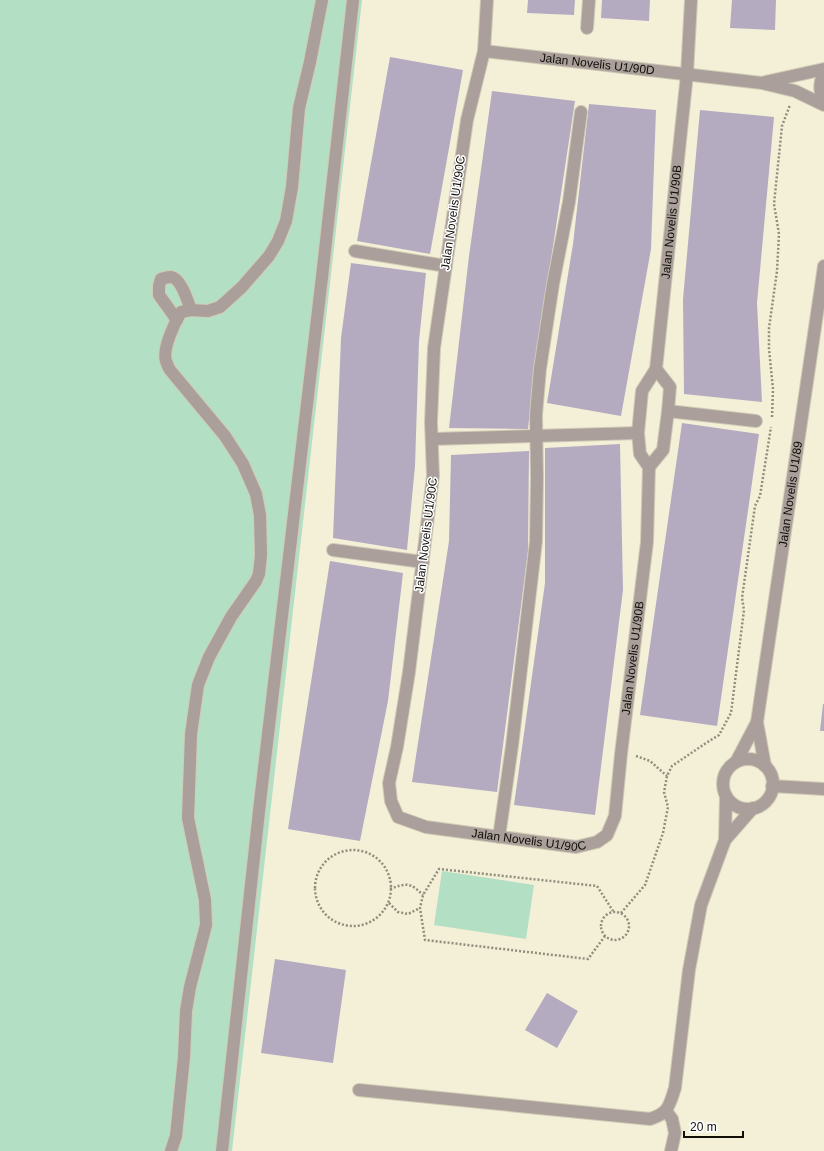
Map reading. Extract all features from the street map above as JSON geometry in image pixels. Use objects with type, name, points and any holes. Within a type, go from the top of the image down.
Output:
[{"type":"street","points":[[171,1151],[176,1136],[183,1065],[186,1010],[206,925],[204,900],[188,818],[191,734],[198,686],[210,657],[231,617],[256,581],[259,574],[261,555],[260,515],[256,494],[243,464],[224,436],[170,370],[165,360],[165,355],[170,333],[181,312],[192,310],[208,311],[220,307],[242,287],[269,256],[278,241],[286,221],[292,188],[299,108],[322,0]]},
{"type":"street","points":[[222,1151],[260,802],[353,0]]},
{"type":"street","points":[[484,51],[487,0]]},
{"type":"street","points":[[587,28],[589,0]]},
{"type":"street","name":"Jalan Novelis U1/90B","points":[[597,842],[607,834],[615,816],[621,754],[647,542],[649,467],[640,454],[638,433],[642,391],[656,369],[687,74],[691,0]]},
{"type":"street","name":"Jalan Novelis U1/90D","points":[[484,51],[762,83],[795,91],[824,104]]},
{"type":"street","name":"Jalan Novelis U1/90C","points":[[484,51],[467,120],[434,348],[431,422],[433,476],[408,680],[397,747],[389,784],[391,801],[398,817],[426,827],[576,847],[597,842]]},
{"type":"street","name":"Jalan Novelis U1/90D","points":[[762,83],[824,69]]},
{"type":"street","points":[[824,74],[821,80],[820,93],[824,104]]},
{"type":"street","points":[[499,837],[513,738],[536,541],[536,415],[540,369],[553,284],[569,202],[581,112]]},
{"type":"street","points":[[355,251],[446,266]]},
{"type":"street","name":"Jalan Novelis U1/89","points":[[765,766],[757,722],[824,266]]},
{"type":"street","points":[[176,320],[159,295],[158,286],[161,279],[172,277],[175,278],[182,286],[192,310]]},
{"type":"street","points":[[649,467],[663,450],[670,387],[656,369]]},
{"type":"street","points":[[668,410],[756,421]]},
{"type":"street","points":[[432,439],[638,433]]},
{"type":"street","points":[[333,550],[423,562]]},
{"type":"street","name":"Jalan Novelis U1/89","points":[[736,762],[757,722]]},
{"type":"street","points":[[743,759],[751,759],[758,761],[769,771],[772,779],[770,794],[760,805],[753,808],[738,807],[726,796],[723,789],[725,773],[729,766],[736,762],[743,759]]},
{"type":"street","points":[[772,786],[824,790]]},
{"type":"street","points":[[359,1090],[650,1119],[657,1117],[666,1111],[675,1088],[688,970],[701,905],[725,840],[726,796]]},
{"type":"street","points":[[725,840],[753,808]]},
{"type":"street","points":[[666,1111],[672,1119],[675,1133],[671,1151]]},
{"type":"path","points":[[621,913],[645,885],[663,834],[668,807],[664,792],[667,776],[672,766],[719,735],[731,713],[744,610],[742,598],[755,506],[760,496],[772,423],[773,389],[768,328],[777,271],[779,234],[774,204],[782,126],[795,91]]},
{"type":"path","points":[[621,754],[637,756],[650,761],[667,776]]},
{"type":"path","points":[[347,850],[367,852],[383,864],[391,883],[390,889],[389,902],[377,919],[358,927],[339,924],[323,912],[315,894],[317,874],[329,858],[347,850]]},
{"type":"path","points":[[605,936],[588,959],[426,940],[420,908],[422,894],[439,869],[597,886],[613,911]]},
{"type":"path","points":[[390,889],[401,885],[410,885],[415,887],[422,894]]},
{"type":"path","points":[[389,902],[398,912],[408,914],[420,908]]},
{"type":"path","points":[[613,911],[621,913],[627,918],[629,926],[627,934],[620,939],[612,940],[605,936],[601,929],[601,921],[606,914],[613,911]]},
{"type":"green space","points":[[0,0],[362,0],[232,1151],[0,1151]]},
{"type":"green space","points":[[442,871],[534,885],[526,939],[434,925]]},
{"type":"building","points":[[528,0],[575,0],[574,15],[527,13]]},
{"type":"building","points":[[602,0],[650,0],[649,21],[601,18]]},
{"type":"building","points":[[732,0],[776,0],[775,30],[730,28]]},
{"type":"building","points":[[390,57],[463,70],[430,254],[357,241]]},
{"type":"building","points":[[492,91],[575,101],[534,372],[528,429],[449,428],[469,256]]},
{"type":"building","points":[[589,104],[656,110],[651,249],[621,416],[547,403],[573,244]]},
{"type":"building","points":[[700,110],[774,117],[757,303],[762,402],[684,394],[683,299]]},
{"type":"building","points":[[351,263],[426,273],[419,341],[415,466],[407,550],[333,538],[341,338]]},
{"type":"building","points":[[682,423],[759,434],[717,726],[640,715]]},
{"type":"building","points":[[620,444],[623,590],[595,815],[514,805],[545,583],[545,448]]},
{"type":"building","points":[[529,451],[528,551],[497,792],[412,782],[449,541],[451,455]]},
{"type":"building","points":[[330,561],[403,573],[388,701],[360,841],[288,829]]},
{"type":"building","points":[[823,704],[824,731],[820,731]]},
{"type":"building","points":[[275,959],[346,970],[333,1063],[261,1053]]},
{"type":"building","points":[[547,993],[578,1011],[557,1048],[525,1030]]}]
